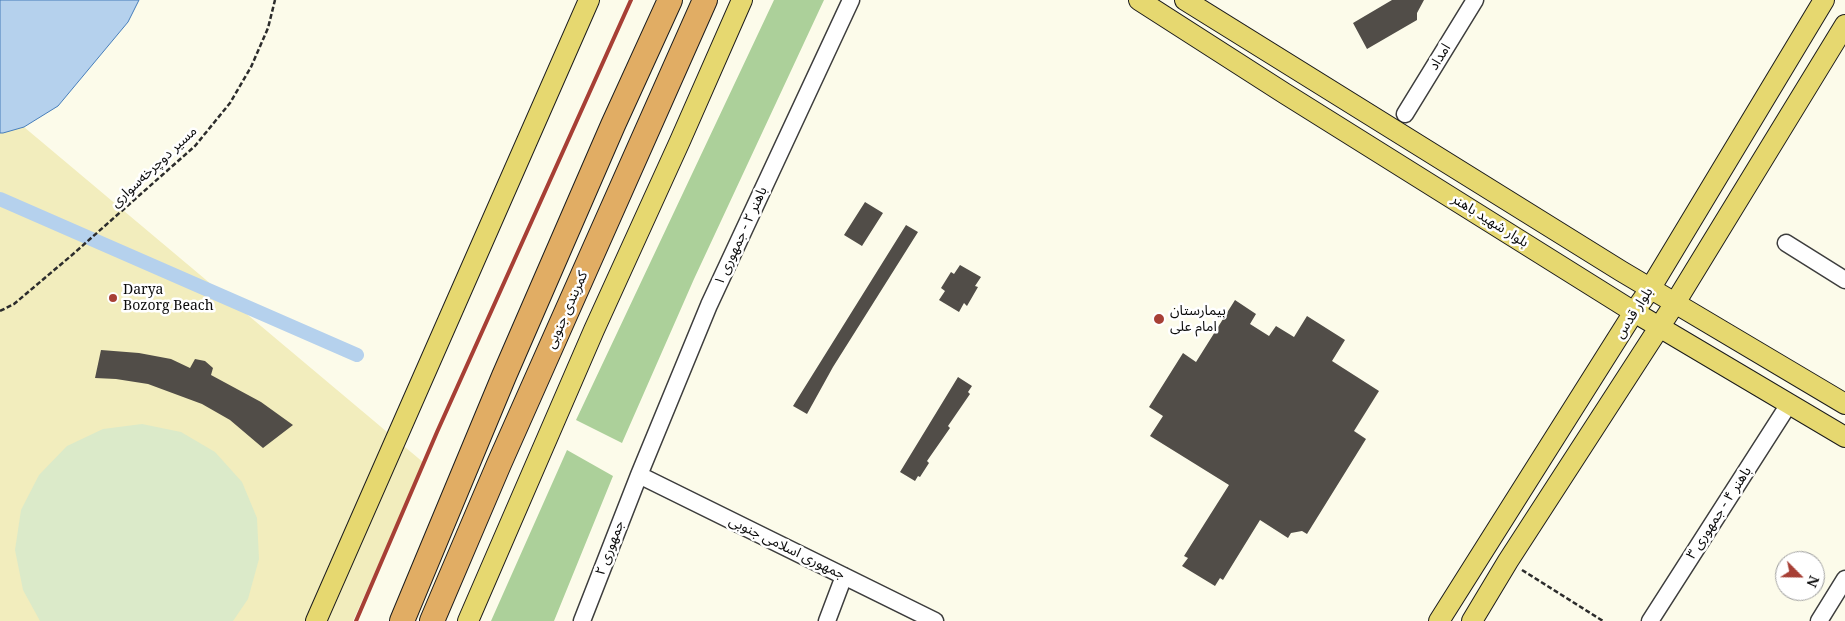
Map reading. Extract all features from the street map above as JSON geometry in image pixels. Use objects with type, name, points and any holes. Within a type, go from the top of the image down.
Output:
[{"type":"highway","points":[[402,621],[508,367],[613,125],[670,0]]},
{"type":"highway","name":"کمربندی جنوبی","points":[[432,621],[503,455],[705,0]]},
{"type":"main road","points":[[316,621],[588,0]]},
{"type":"main road","points":[[468,621],[594,330],[742,0]]},
{"type":"main road","name":"بلوار شهید باهنر","points":[[1139,0],[1634,312],[1845,437]]},
{"type":"main road","name":"بلوار شهید باهنر","points":[[1185,0],[1650,289],[1845,404]]},
{"type":"main road","name":"بلوار قدس","points":[[1439,621],[1650,289],[1824,0]]},
{"type":"main road","name":"بلوار قدس","points":[[1472,621],[1508,561],[1675,303],[1845,25]]},
{"type":"street","name":"باهنر ۲ - جمهوری ۱","points":[[639,475],[709,305],[851,0]]},
{"type":"street","name":"امداد","points":[[1405,114],[1475,0]]},
{"type":"street","points":[[1786,243],[1845,280]]},
{"type":"street","name":"باهنر ۴ - جمهوری ۳","points":[[1650,621],[1789,404]]},
{"type":"street","name":"جمهوری اسلامی جنوبی","points":[[639,475],[935,621]]},
{"type":"street","name":"جمهوری ۲","points":[[582,621],[639,475]]},
{"type":"street","points":[[827,621],[844,576]]},
{"type":"street","points":[[1819,621],[1845,579]]},
{"type":"path","name":"مسیر دوچرخه‌سواری","points":[[0,311],[14,304],[72,255],[195,146],[230,103],[251,67],[268,28],[275,0]]},
{"type":"path","points":[[1508,561],[1603,621]]},
{"type":"green space","points":[[774,0],[824,0],[694,279],[622,443],[576,420]]},
{"type":"green space","points":[[142,424],[181,432],[215,452],[242,482],[257,518],[259,559],[248,599],[233,621],[40,621],[23,590],[15,550],[21,510],[39,475],[67,446],[103,429]]},
{"type":"green space","points":[[567,450],[613,476],[554,621],[491,621]]},
{"type":"sand","name":"Darya Bozorg Beach","points":[[24,127],[424,463],[353,621],[0,621],[0,133]]},
{"type":"water","points":[[0,0],[139,0],[128,22],[58,106],[24,127],[0,133]]},
{"type":"building","points":[[1392,0],[1424,0],[1417,13],[1417,20],[1367,49],[1353,23]]},
{"type":"building","points":[[865,202],[883,213],[862,246],[844,235]]},
{"type":"building","points":[[906,225],[918,232],[833,367],[807,414],[793,406]]},
{"type":"building","points":[[960,265],[981,277],[975,286],[978,287],[967,306],[964,303],[959,312],[939,300],[945,291],[941,288],[951,272],[954,274]]},
{"type":"building","points":[[1235,300],[1256,314],[1250,324],[1269,336],[1276,326],[1294,337],[1307,316],[1345,340],[1332,361],[1379,391],[1354,431],[1366,439],[1307,534],[1302,531],[1291,533],[1288,538],[1260,520],[1223,580],[1220,578],[1215,586],[1182,566],[1188,558],[1184,556],[1229,485],[1150,436],[1163,416],[1149,407],[1183,353],[1196,362]]},
{"type":"building","points":[[101,350],[139,353],[171,359],[190,368],[195,359],[205,361],[213,368],[211,375],[261,402],[293,425],[263,448],[230,420],[202,404],[148,384],[95,378]]},
{"type":"building","points":[[958,377],[972,386],[968,392],[970,394],[948,426],[950,428],[927,461],[929,463],[915,481],[900,472]]},
{"type":"waterway","points":[[0,199],[357,355]]},
{"type":"railway","points":[[356,621],[437,432],[631,0]]},
{"type":"place","name":"Darya Bozorg Beach","points":[[113,298]]},
{"type":"place","name":"بیمارستان امام علی","points":[[1159,319]]}]
